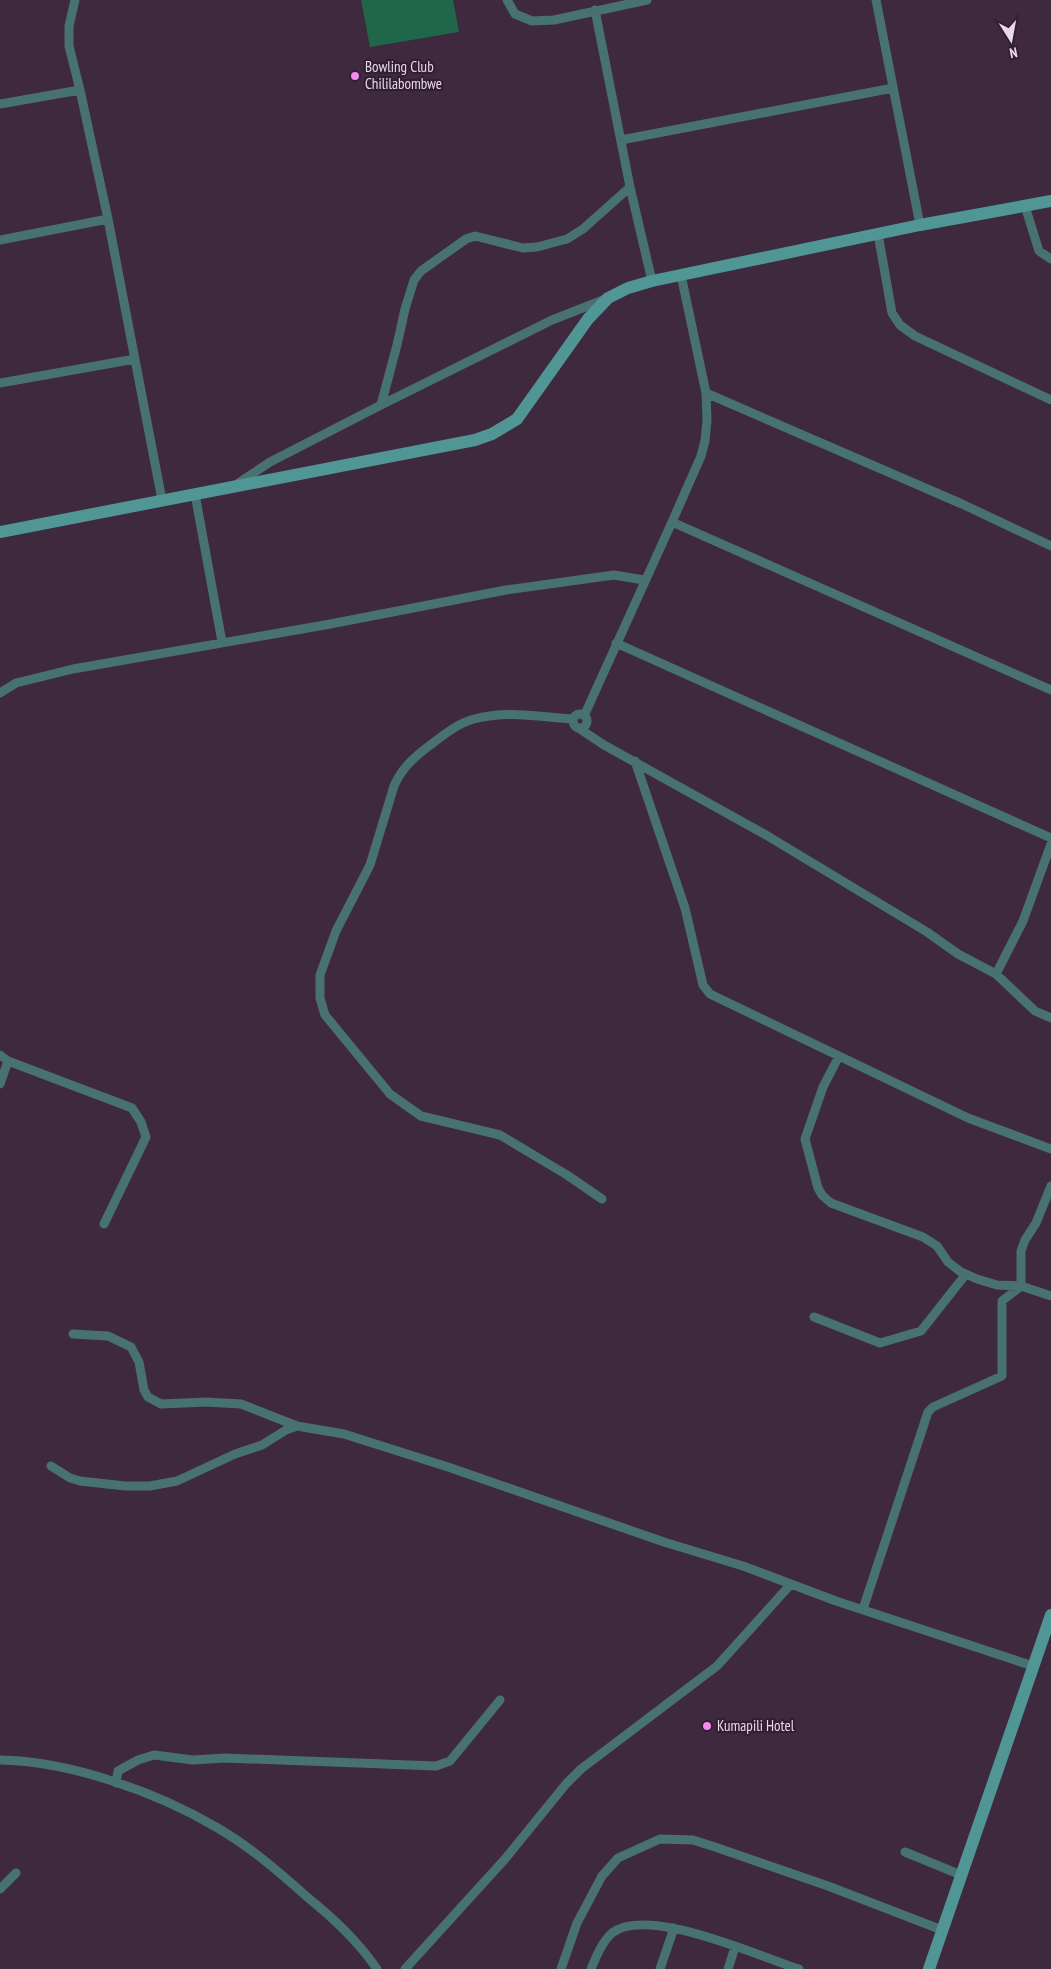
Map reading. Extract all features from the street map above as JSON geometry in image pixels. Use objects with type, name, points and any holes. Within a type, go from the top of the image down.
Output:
[{"type":"street","points":[[75,0],[69,26],[68,46],[80,90],[108,219],[162,500]]},
{"type":"street","points":[[507,0],[515,14],[532,21],[554,20],[647,0]]},
{"type":"street","points":[[876,0],[920,225]]},
{"type":"street","points":[[595,10],[630,187],[652,281]]},
{"type":"street","points":[[621,140],[893,88]]},
{"type":"street","points":[[0,104],[80,90]]},
{"type":"street","points":[[381,405],[405,309],[414,280],[420,271],[466,239],[475,236],[523,248],[536,247],[567,239],[583,229],[630,187]]},
{"type":"street","points":[[233,487],[270,462],[381,405],[552,320],[628,288],[681,274],[920,225],[1051,201]]},
{"type":"street","points":[[1024,206],[1039,251],[1051,259]]},
{"type":"street","points":[[0,240],[108,219]]},
{"type":"street","points":[[878,234],[892,313],[900,325],[915,336],[1051,400]]},
{"type":"street","points":[[584,716],[644,580],[672,522],[701,456],[705,441],[707,420],[706,393],[681,274]]},
{"type":"street","points":[[0,532],[476,440],[492,434],[517,419],[588,319],[608,298]]},
{"type":"street","points":[[0,383],[134,358]]},
{"type":"street","points":[[706,393],[944,496],[1051,546]]},
{"type":"street","points":[[195,494],[222,642]]},
{"type":"street","points":[[672,522],[1051,690]]},
{"type":"street","points":[[0,693],[16,684],[73,669],[325,625],[506,590],[622,575],[644,580]]},
{"type":"street","points":[[616,643],[1051,838]]},
{"type":"street","points":[[584,716],[578,715],[573,719],[514,714],[473,719],[444,735],[407,763],[399,774],[394,786],[370,866],[336,931],[327,953],[320,976],[320,998],[325,1015],[332,1025],[390,1094],[421,1116],[500,1135],[567,1175],[602,1199]]},
{"type":"street","points":[[580,728],[583,728],[587,722],[584,716]]},
{"type":"street","points":[[573,719],[574,725],[604,745],[775,840],[927,932],[958,954],[996,974],[1035,1011],[1051,1018]]},
{"type":"street","points":[[634,761],[685,908],[701,976],[706,990],[710,994],[968,1118],[1051,1149]]},
{"type":"street","points":[[996,974],[1023,921],[1051,844]]},
{"type":"street","points":[[0,1055],[8,1062],[132,1108],[141,1122],[146,1137],[104,1224]]},
{"type":"street","points":[[839,1056],[823,1087],[805,1139],[822,1195],[831,1203],[923,1237],[937,1246],[948,1262],[966,1274],[997,1285],[1021,1286],[1051,1296]]},
{"type":"street","points":[[0,1084],[8,1062]]},
{"type":"street","points":[[1021,1286],[1021,1251],[1025,1240],[1036,1223],[1051,1186]]},
{"type":"street","points":[[814,1317],[880,1344],[921,1331],[966,1274]]},
{"type":"street","points":[[863,1610],[928,1412],[932,1407],[1002,1376],[1002,1301],[1021,1286]]},
{"type":"street","points":[[73,1334],[108,1336],[131,1347],[139,1362],[144,1390],[148,1397],[161,1404],[206,1402],[241,1404],[297,1426],[344,1434],[448,1467],[664,1542],[742,1566],[863,1610],[1033,1666]]},
{"type":"street","points":[[51,1466],[70,1478],[80,1481],[125,1486],[150,1486],[177,1481],[235,1454],[262,1445],[297,1426]]},
{"type":"street","points":[[405,1969],[505,1859],[566,1784],[581,1769],[610,1745],[717,1666],[791,1584]]},
{"type":"street","points":[[929,1969],[1051,1615]]},
{"type":"street","points":[[116,1783],[118,1771],[138,1760],[154,1755],[194,1760],[225,1758],[436,1766],[450,1760],[500,1700]]},
{"type":"street","points":[[0,1760],[66,1768],[116,1783],[175,1805],[217,1827],[259,1855],[344,1928],[364,1950],[377,1969]]},
{"type":"street","points":[[561,1969],[577,1923],[602,1876],[618,1858],[660,1839],[694,1840],[715,1846],[828,1886],[942,1930]]},
{"type":"street","points":[[905,1852],[961,1875]]},
{"type":"street","points":[[0,1889],[16,1872]]},
{"type":"street","points":[[591,1969],[598,1951],[612,1934],[622,1928],[657,1926],[700,1934],[796,1968]]},
{"type":"street","points":[[660,1969],[674,1928]]},
{"type":"street","points":[[728,1969],[735,1947]]},
{"type":"green space","points":[[361,0],[453,0],[459,32],[370,47]]},
{"type":"place","name":"Bowling Club Chililabombwe","points":[[355,76]]},
{"type":"place","name":"Kumapili Hotel","points":[[707,1726]]}]
